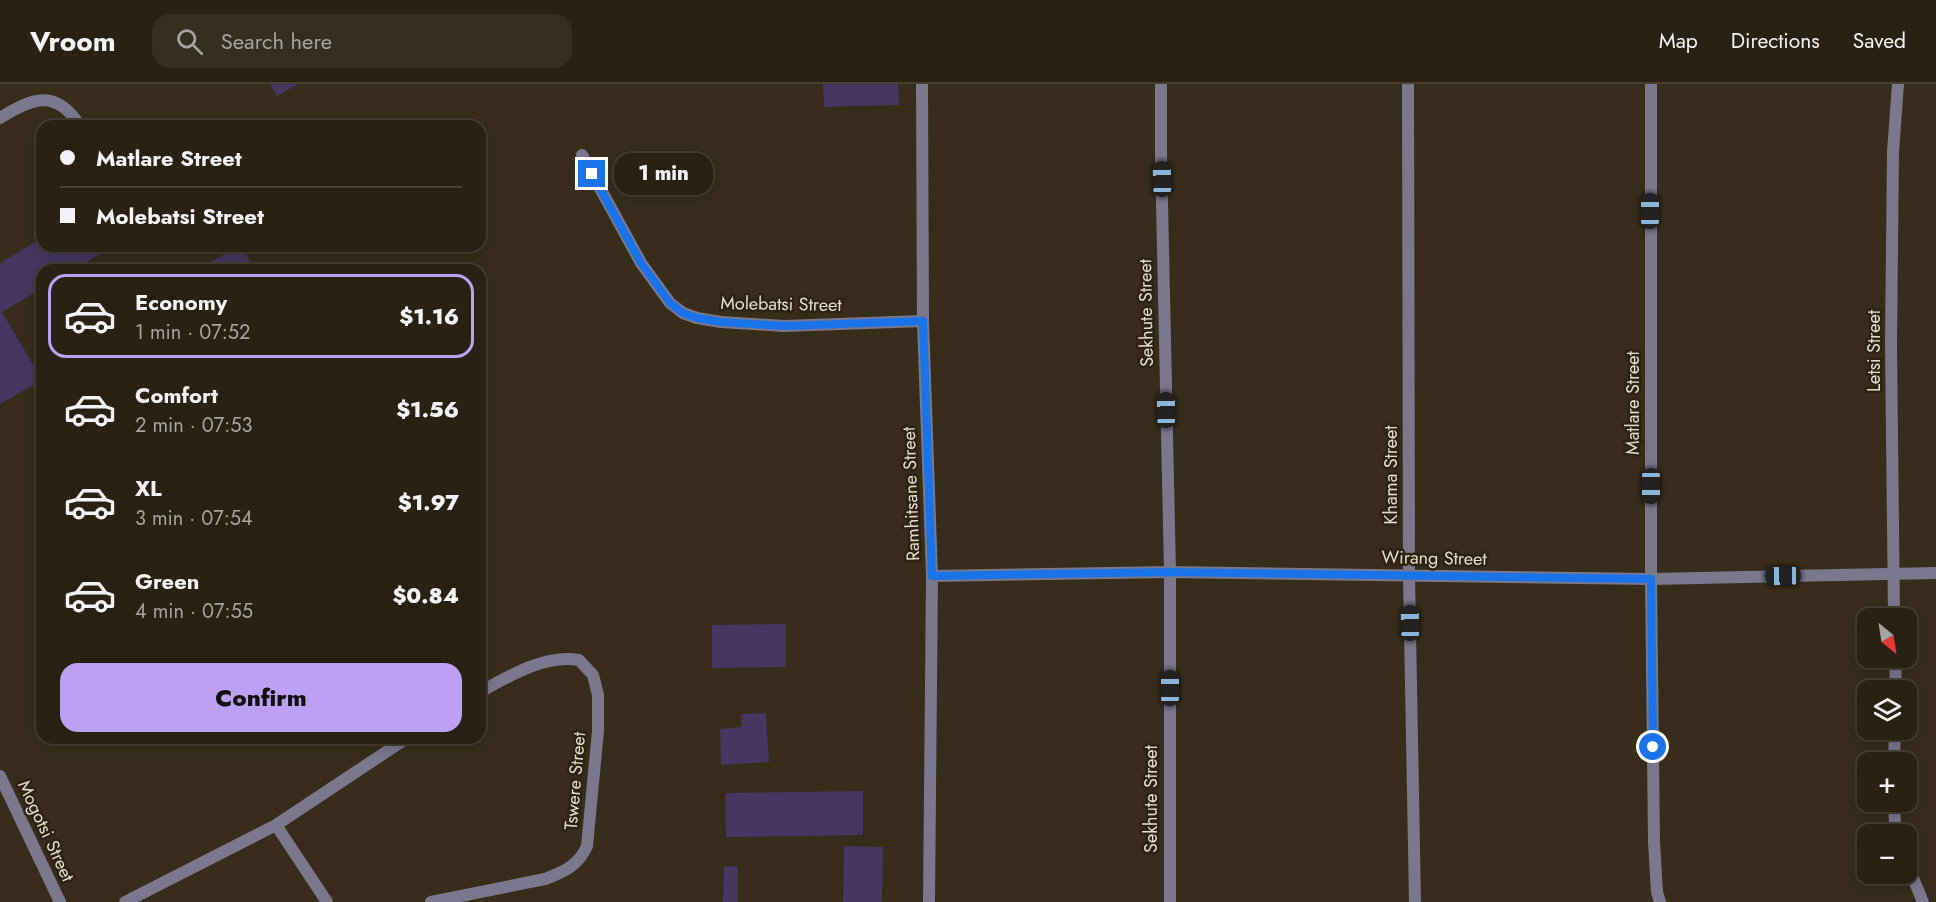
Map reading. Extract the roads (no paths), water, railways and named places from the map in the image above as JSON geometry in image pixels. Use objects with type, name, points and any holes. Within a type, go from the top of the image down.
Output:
[{"type":"street","name":"Ramhitsane Street","points":[[922,84],[923,321],[932,576],[929,902]]},
{"type":"street","name":"Sekhute Street","points":[[1161,84],[1170,572],[1170,902]]},
{"type":"street","name":"Khama Street","points":[[1408,84],[1409,576],[1415,902]]},
{"type":"street","name":"Matlare Street","points":[[1651,84],[1651,579],[1654,842],[1657,892],[1660,902]]},
{"type":"street","name":"Letsi Street","points":[[1894,608],[1891,342],[1893,164],[1898,84]]},
{"type":"street","points":[[0,118],[21,105],[38,100],[55,101],[76,120]]},
{"type":"street","name":"Molebatsi Street","points":[[582,155],[641,263],[670,303],[683,313],[721,322],[784,326],[923,321]]},
{"type":"street","name":"Wirang Street","points":[[932,576],[1170,572],[1651,579],[1936,573]]},
{"type":"street","name":"Tswere Street","points":[[431,902],[545,879],[572,867],[579,861],[587,846],[598,730],[598,695],[593,675],[579,660],[557,659],[529,668],[486,689]]},
{"type":"street","points":[[125,902],[276,825],[398,744]]},
{"type":"street","name":"Mogotsi Street","points":[[0,776],[60,902]]},
{"type":"street","points":[[276,825],[327,902]]},
{"type":"street","points":[[1916,884],[1923,902]]}]
